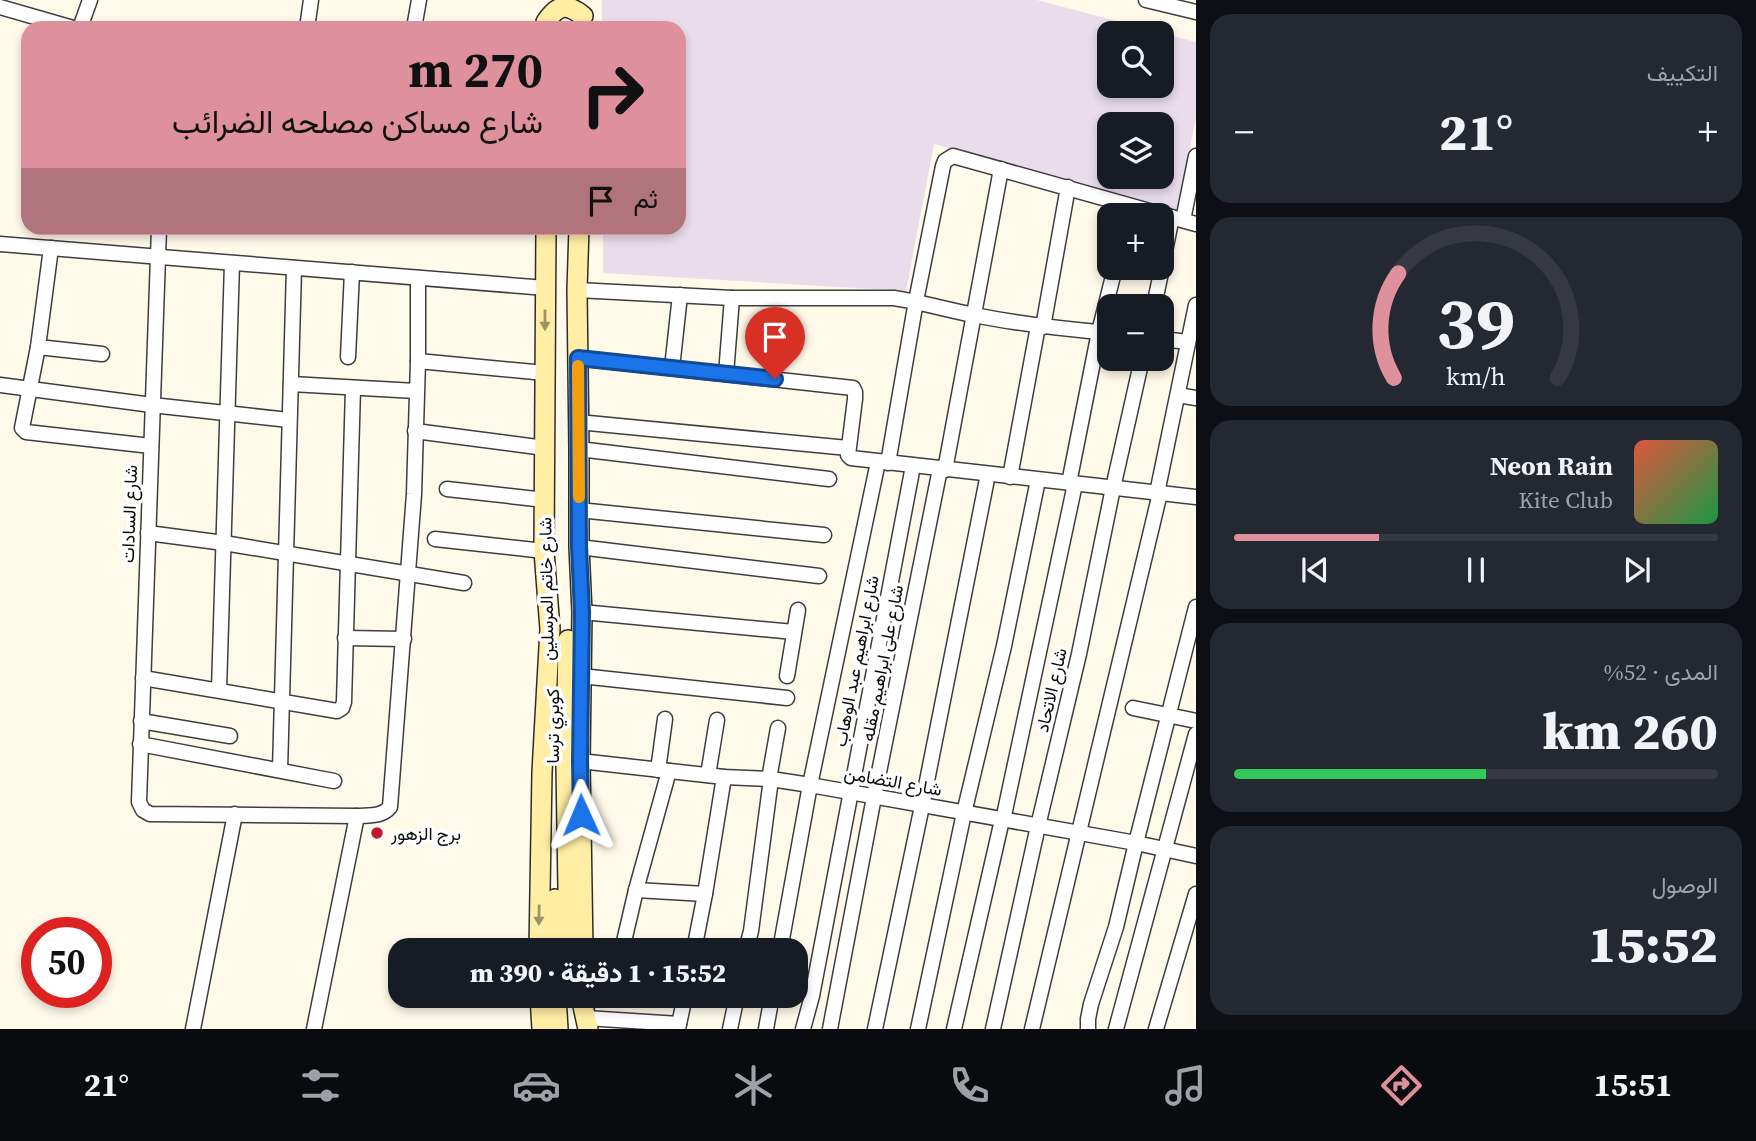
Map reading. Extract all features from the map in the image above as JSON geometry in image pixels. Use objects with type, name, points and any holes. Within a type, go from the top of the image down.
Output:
[{"type":"main road","points":[[546,21],[547,0]]},
{"type":"main road","points":[[548,21],[552,14],[561,8],[571,8],[584,15]]},
{"type":"main road","name":"شارع خاتم المرسلين","points":[[539,938],[542,772],[550,629],[544,551],[546,235]]},
{"type":"main road","name":"شارع خاتم المرسلين","points":[[579,235],[583,938]]},
{"type":"main road","name":"كوبري ترسا","points":[[569,938],[566,778],[569,617],[573,594],[581,573]]},
{"type":"main road","name":"كوبري ترسا","points":[[550,629],[556,938]]},
{"type":"main road","points":[[541,1008],[542,1029]]},
{"type":"main road","points":[[557,1008],[558,1029]]},
{"type":"street","points":[[82,21],[90,0]]},
{"type":"street","points":[[308,21],[311,0]]},
{"type":"street","points":[[415,21],[419,0]]},
{"type":"street","points":[[1146,0],[1196,12]]},
{"type":"street","points":[[0,7],[49,21]]},
{"type":"street","points":[[782,938],[810,785],[883,463],[945,161],[953,156],[1068,187],[1111,203]]},
{"type":"street","points":[[1174,241],[1184,220],[1196,156]]},
{"type":"street","name":"شارع على ابراهيم مقله","points":[[830,1029],[874,797],[943,469],[1002,169]]},
{"type":"street","points":[[1010,477],[1068,187]]},
{"type":"street","name":"شارع السادات","points":[[159,235],[139,802],[143,810],[150,814],[235,814]]},
{"type":"street","points":[[0,244],[546,288]]},
{"type":"street","points":[[51,248],[38,347],[22,428],[26,432],[151,446]]},
{"type":"street","points":[[219,690],[232,263]]},
{"type":"street","points":[[280,770],[294,268]]},
{"type":"street","points":[[348,357],[352,272]]},
{"type":"street","points":[[193,1029],[235,814],[356,816],[384,813],[390,807],[414,494],[418,278]]},
{"type":"street","points":[[577,290],[732,298],[894,298],[1041,327],[1097,332]]},
{"type":"street","points":[[672,368],[680,295]]},
{"type":"street","points":[[726,374],[732,298]]},
{"type":"street","points":[[1032,1029],[1159,493],[1195,311]]},
{"type":"street","points":[[1174,340],[1188,342]]},
{"type":"street","points":[[38,347],[102,354]]},
{"type":"street","points":[[578,358],[852,388],[856,392],[848,452],[851,458],[1196,497]]},
{"type":"street","points":[[418,360],[545,373]]},
{"type":"street","points":[[954,1029],[1003,820],[1097,366]]},
{"type":"street","name":"شارع الاتحاد","points":[[993,1029],[1079,654],[1139,371]]},
{"type":"street","points":[[290,384],[416,391]]},
{"type":"street","points":[[0,385],[289,420]]},
{"type":"street","points":[[144,678],[337,710],[342,708],[353,388]]},
{"type":"street","points":[[1178,395],[1196,398]]},
{"type":"street","points":[[578,422],[848,452]]},
{"type":"street","points":[[415,431],[545,449]]},
{"type":"street","points":[[579,450],[829,479]]},
{"type":"street","name":"شارع ابراهيم عبد الوهاب","points":[[803,1029],[812,996],[913,466]]},
{"type":"street","points":[[875,1029],[988,474]]},
{"type":"street","points":[[918,1029],[964,813],[1004,646],[1038,480]]},
{"type":"street","points":[[447,489],[545,500]]},
{"type":"street","points":[[579,510],[824,536]]},
{"type":"street","points":[[148,533],[464,583]]},
{"type":"street","points":[[435,540],[544,551]]},
{"type":"street","points":[[579,547],[819,576]]},
{"type":"street","points":[[1088,1029],[1091,1004],[1116,927],[1196,607]]},
{"type":"street","points":[[788,676],[798,610]]},
{"type":"street","points":[[582,612],[794,632]]},
{"type":"street","points":[[345,638],[404,639]]},
{"type":"street","points":[[581,677],[787,698]]},
{"type":"street","points":[[1133,708],[1196,721]]},
{"type":"street","points":[[624,938],[663,770],[665,719]]},
{"type":"street","points":[[708,775],[717,720]]},
{"type":"street","points":[[141,721],[230,736]]},
{"type":"street","points":[[750,938],[778,728]]},
{"type":"street","points":[[1116,1029],[1196,734]]},
{"type":"street","points":[[141,744],[334,780]]},
{"type":"street","name":"شارع التضامن","points":[[580,761],[810,785],[1196,856]]},
{"type":"street","points":[[696,938],[724,777]]},
{"type":"street","points":[[314,1029],[356,816]]},
{"type":"street","points":[[636,890],[705,894]]},
{"type":"street","points":[[1156,1029],[1196,894]]},
{"type":"street","points":[[584,1010],[679,1027],[683,1008]]},
{"type":"street","points":[[730,1029],[734,1008]]},
{"type":"street","points":[[766,1029],[770,1008]]},
{"type":"shaded area","points":[[602,0],[1037,0],[1117,21],[1097,21],[1097,98],[1174,98],[1174,36],[1196,42],[1196,117],[1178,211],[1174,210],[1174,203],[1149,203],[1098,189],[1174,189],[1174,112],[1097,112],[1097,189],[934,144],[906,291],[603,273],[603,235],[686,235],[686,21],[602,21]]},
{"type":"slow traffic","points":[[578,366],[579,497]]},
{"type":"place","name":"برج الزهور","points":[[377,833]]},
{"type":"route","points":[[581,815],[582,612],[578,358],[775,379]]}]
